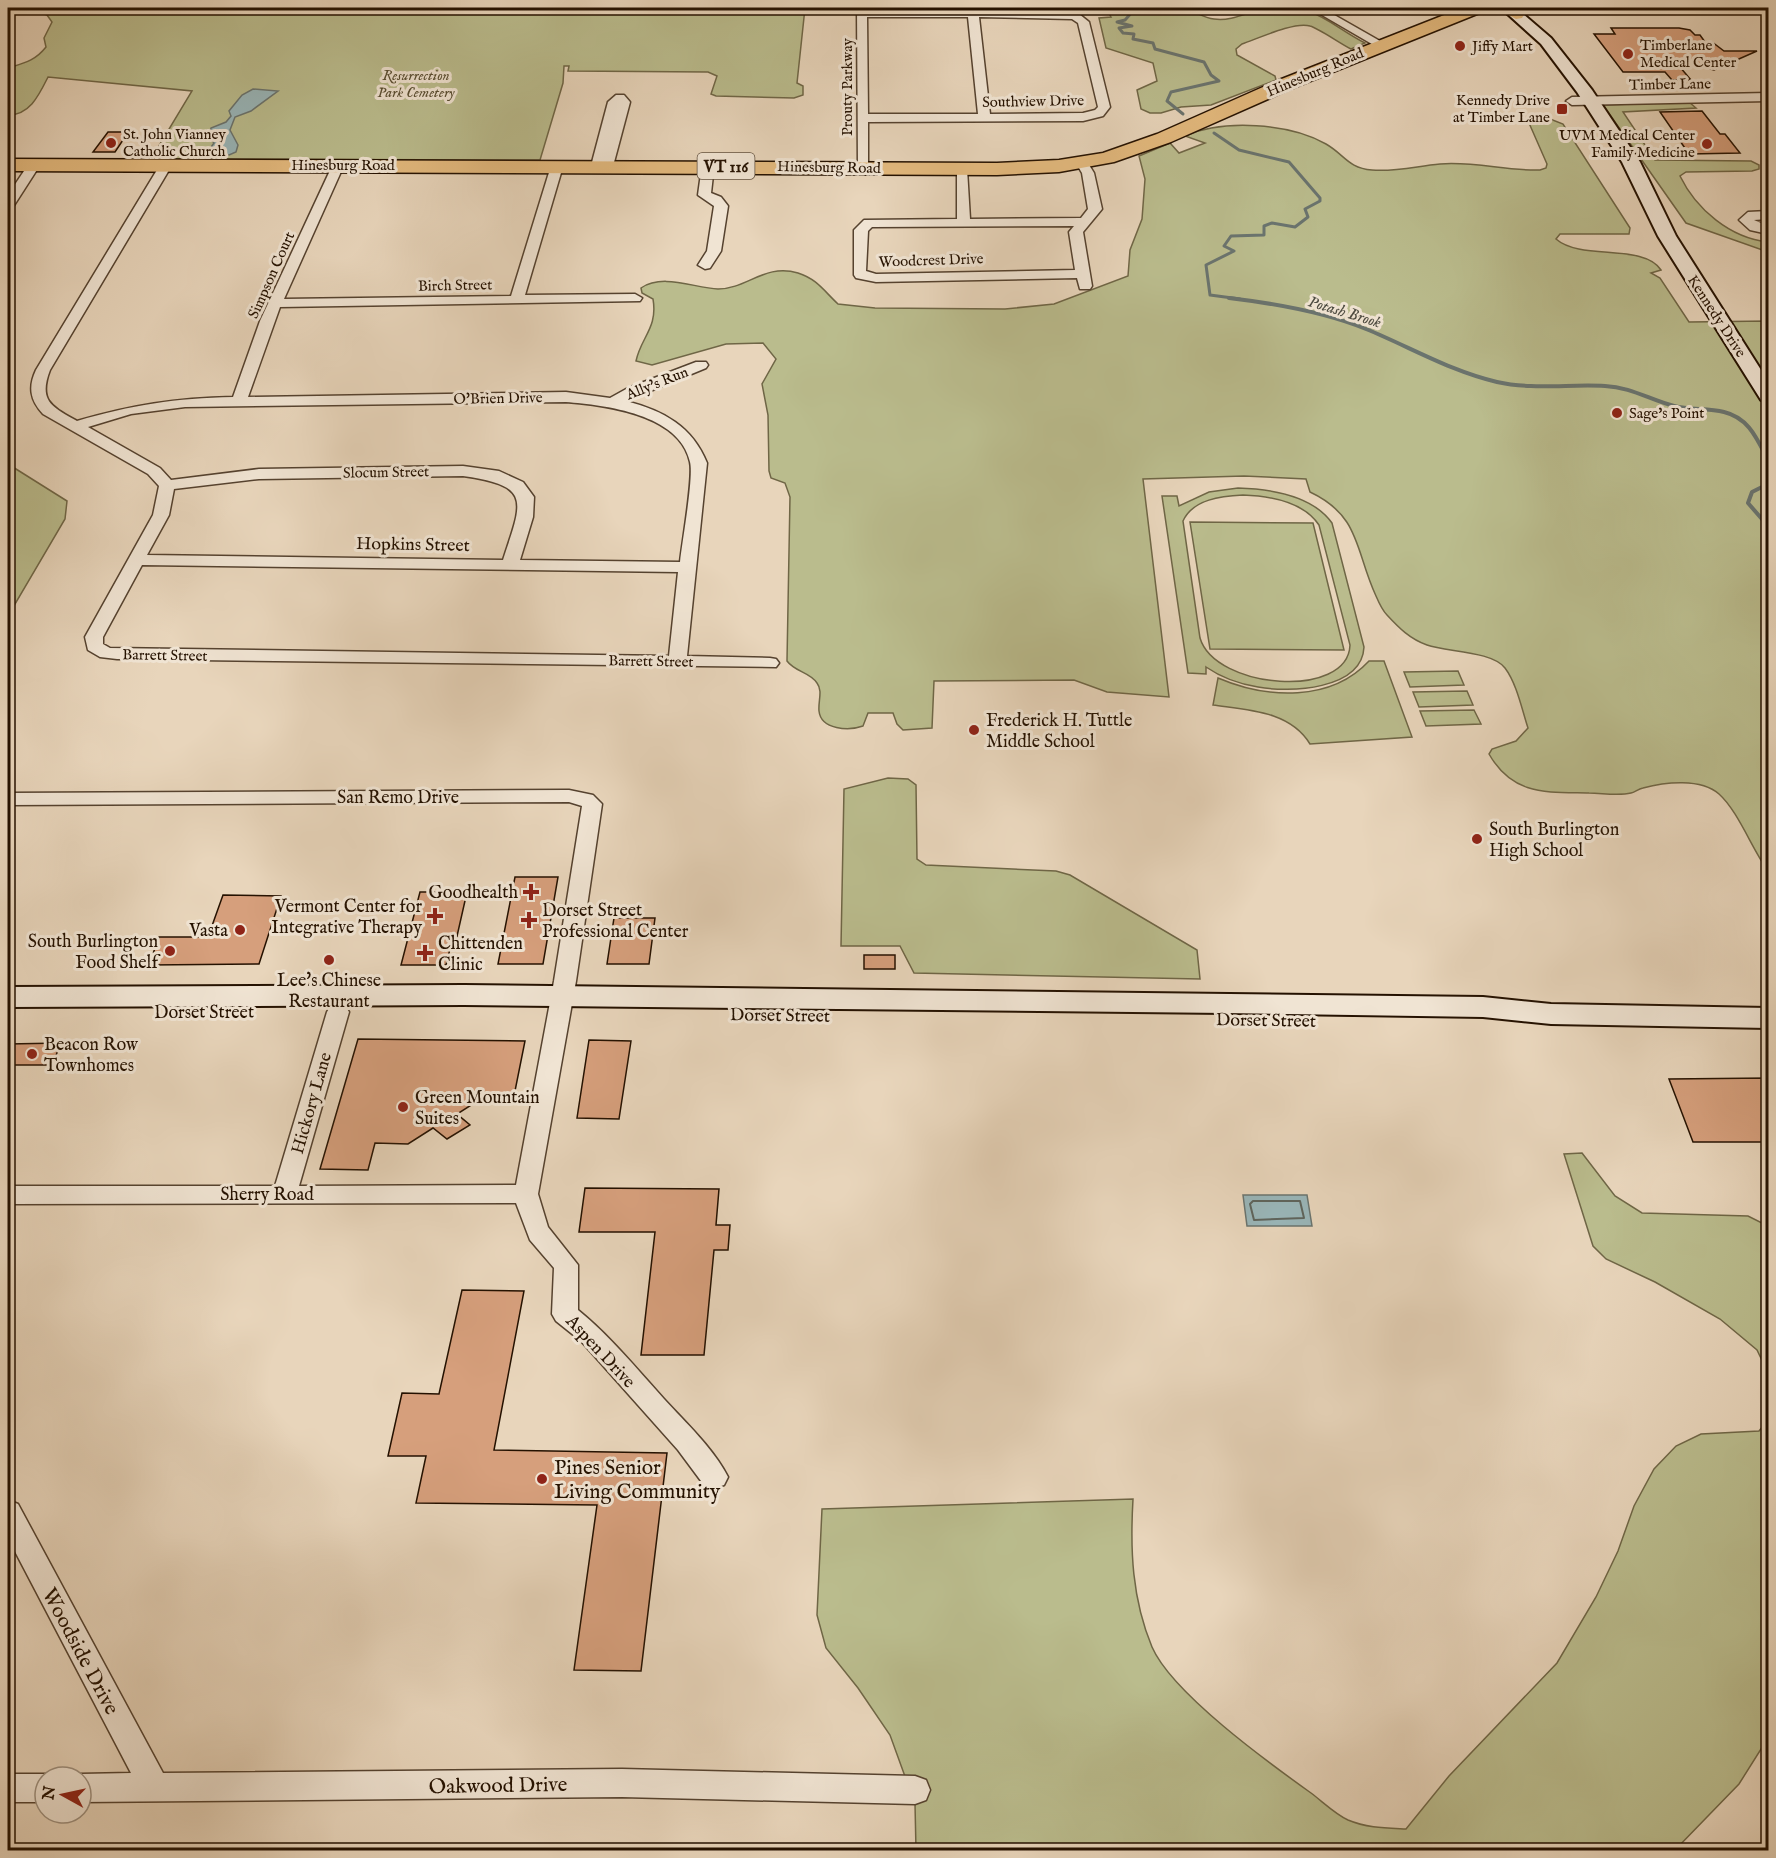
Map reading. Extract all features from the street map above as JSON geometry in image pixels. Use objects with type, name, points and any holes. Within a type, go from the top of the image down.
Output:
[{"type":"main road","name":"Hinesburg Road","points":[[8,165],[1036,168],[1082,163],[1119,155],[1381,45],[1471,10]]},
{"type":"main road","points":[[1471,10],[1506,10]]},
{"type":"main road","name":"Kennedy Drive","points":[[1506,10],[1546,41],[1581,100],[1631,162],[1667,236],[1768,396]]},
{"type":"main road","name":"Dorset Street","points":[[8,997],[560,1004],[1486,1023],[1551,1014],[1768,1018]]},
{"type":"main road","name":"Dorset Street","points":[[8,1013],[338,1012],[560,1004]]},
{"type":"street","points":[[1315,8],[1381,45]]},
{"type":"street","points":[[862,11],[973,14],[984,117]]},
{"type":"street","name":"Prouty Parkway","points":[[862,11],[862,167]]},
{"type":"street","name":"Southview Drive","points":[[862,118],[1083,117],[1102,111],[1103,104],[1083,22],[1075,16],[973,14]]},
{"type":"street","points":[[1753,97],[1763,110]]},
{"type":"street","name":"Timber Lane","points":[[1581,100],[1768,97]]},
{"type":"street","points":[[1082,163],[1088,172],[1095,209],[1092,216],[1083,222]]},
{"type":"street","points":[[8,204],[34,165]]},
{"type":"street","points":[[166,165],[38,380],[38,396],[43,406],[154,471],[167,485]]},
{"type":"street","name":"Simpson Court","points":[[239,400],[276,303],[338,165]]},
{"type":"street","points":[[517,300],[557,166]]},
{"type":"street","points":[[705,265],[714,251],[721,206],[716,200],[704,195],[708,166]]},
{"type":"street","points":[[961,169],[964,221]]},
{"type":"street","points":[[1768,215],[1753,215],[1746,220],[1751,226],[1768,230]]},
{"type":"street","name":"Woodcrest Drive","points":[[880,221],[1083,222],[1075,234],[1084,282],[876,278],[859,274],[861,230],[865,224],[880,221]]},
{"type":"street","name":"Birch Street","points":[[276,303],[635,298]]},
{"type":"street","name":"Ally's Run","points":[[613,403],[633,391],[701,365]]},
{"type":"street","name":"O'Brien Drive","points":[[76,426],[116,413],[158,405],[239,400],[547,397],[613,403],[636,409],[667,423],[684,435],[698,456],[699,479],[677,661]]},
{"type":"street","name":"Slocum Street","points":[[167,485],[276,473],[463,471],[499,476],[517,484],[526,497],[525,517],[510,565]]},
{"type":"street","name":"Barrett Street","points":[[167,485],[161,515],[94,637],[94,646],[99,650],[117,654],[770,663]]},
{"type":"street","name":"Hopkins Street","points":[[137,560],[688,567]]},
{"type":"street","name":"San Remo Drive","points":[[8,799],[569,796],[586,799],[593,808],[560,1004]]},
{"type":"street","name":"Aspen Drive","points":[[560,1004],[526,1194],[533,1226],[544,1242],[566,1264],[565,1314],[590,1334],[632,1384],[687,1442],[714,1477]]},
{"type":"street","name":"Hickory Lane","points":[[285,1194],[338,1012]]},
{"type":"street","name":"Sherry Road","points":[[8,1194],[526,1194]]},
{"type":"street","name":"Woodside Drive","points":[[8,1512],[155,1789]]},
{"type":"street","name":"Oakwood Drive","points":[[93,1788],[622,1783],[915,1790]]},
{"type":"street","points":[[8,1788],[33,1788]]},
{"type":"green space","points":[[1152,6],[1180,8],[1210,18],[1221,19],[1268,8],[1297,8],[1320,16],[1365,43],[1351,49],[1319,30],[1303,25],[1276,31],[1242,44],[1236,49],[1237,55],[1275,76],[1276,80],[1211,105],[1181,107],[1161,113],[1150,113],[1141,109],[1137,90],[1157,81],[1153,63],[1106,48],[1099,18],[1111,17],[1106,8]]},
{"type":"green space","name":"Resurrection Park Cemetery","points":[[26,8],[805,8],[797,83],[803,86],[803,95],[794,98],[716,96],[711,94],[717,76],[708,72],[568,71],[569,66],[564,66],[563,83],[540,160],[151,159],[192,91],[48,77],[28,108],[8,115],[8,68],[29,61],[42,52],[46,47],[44,38],[52,22],[47,15]]},
{"type":"green space","points":[[1689,102],[1696,108],[1623,112],[1655,160],[1751,161],[1759,165],[1759,169],[1752,171],[1686,172],[1680,176],[1695,200],[1716,220],[1740,235],[1768,242],[1768,252],[1686,223],[1603,105]]},
{"type":"green space","points":[[1545,117],[1563,124],[1630,228],[1629,234],[1560,234],[1556,239],[1567,246],[1627,254],[1653,262],[1661,270],[1651,273],[1660,278],[1689,322],[1768,321],[1768,871],[1726,801],[1703,785],[1672,783],[1621,794],[1559,792],[1532,789],[1509,778],[1498,768],[1489,754],[1492,749],[1516,741],[1528,728],[1516,689],[1505,668],[1499,662],[1480,655],[1421,643],[1396,624],[1379,604],[1348,524],[1339,512],[1310,492],[1306,479],[1244,476],[1143,479],[1169,697],[1107,692],[1074,680],[934,681],[932,728],[903,730],[897,724],[893,713],[868,713],[863,726],[857,728],[837,728],[830,725],[821,717],[819,711],[820,689],[817,683],[787,661],[790,497],[785,483],[771,478],[769,471],[768,415],[762,384],[776,359],[763,343],[726,344],[652,365],[636,361],[651,325],[654,309],[653,299],[642,293],[641,288],[659,282],[679,282],[718,289],[738,285],[776,271],[786,271],[798,273],[810,279],[838,304],[875,308],[1005,309],[1054,304],[1128,276],[1130,250],[1142,219],[1145,179],[1139,156],[1170,143],[1179,153],[1205,143],[1185,136],[1200,131],[1218,127],[1256,126],[1294,132],[1326,144],[1357,167],[1372,170],[1398,170],[1453,163],[1540,170],[1546,168],[1547,164],[1529,123],[1533,119]]},
{"type":"green space","points":[[8,464],[67,501],[65,519],[8,616]]},
{"type":"green space","points":[[1238,488],[1290,495],[1324,513],[1332,523],[1364,647],[1360,661],[1351,672],[1338,680],[1322,685],[1287,689],[1271,689],[1244,684],[1206,667],[1206,674],[1188,673],[1162,496],[1177,496],[1179,506],[1209,492]],"holes":[[[1243,495],[1285,501],[1295,505],[1304,510],[1319,525],[1350,645],[1344,663],[1328,674],[1306,680],[1280,681],[1254,677],[1229,668],[1211,655],[1200,638],[1183,521],[1194,508],[1209,500]]]},
{"type":"green space","points":[[1190,522],[1313,523],[1344,650],[1210,649]]},
{"type":"green space","points":[[1369,661],[1384,661],[1412,737],[1310,744],[1302,733],[1280,718],[1254,711],[1213,705],[1218,678],[1257,690],[1298,693],[1336,684],[1354,674]]},
{"type":"green space","points":[[1458,671],[1464,685],[1410,687],[1404,672]]},
{"type":"green space","points":[[1467,691],[1473,705],[1419,707],[1413,692]]},
{"type":"green space","points":[[1474,710],[1481,724],[1426,726],[1420,711]]},
{"type":"green space","points":[[888,778],[908,779],[916,785],[917,859],[926,865],[1056,871],[1070,875],[1197,950],[1200,979],[914,973],[900,946],[841,946],[844,789]]},
{"type":"green space","points":[[1582,1153],[1615,1196],[1642,1213],[1748,1216],[1768,1226],[1768,1373],[1757,1350],[1720,1319],[1655,1282],[1606,1259],[1593,1246],[1564,1154]]},
{"type":"green space","points":[[1768,1420],[1768,1738],[1739,1784],[1675,1850],[916,1850],[915,1804],[890,1735],[858,1688],[826,1648],[817,1615],[822,1509],[1133,1499],[1132,1556],[1140,1611],[1152,1647],[1179,1685],[1223,1726],[1338,1815],[1362,1825],[1406,1829],[1449,1776],[1557,1663],[1596,1597],[1618,1551],[1634,1506],[1654,1469],[1676,1446],[1701,1434],[1759,1431]]},
{"type":"water","points":[[253,89],[278,91],[251,111],[235,117],[230,130],[238,145],[236,152],[229,155],[206,154],[214,143],[209,137],[211,128],[226,122],[231,116],[229,111],[242,95]]},
{"type":"water","points":[[1243,1195],[1307,1195],[1312,1226],[1247,1226]]},
{"type":"building","name":"Timberlane Medical Center","points":[[1611,28],[1679,28],[1700,35],[1705,42],[1712,42],[1724,51],[1757,51],[1714,70],[1674,60],[1691,80],[1672,80],[1665,72],[1623,72],[1594,34],[1615,34]]},
{"type":"building","points":[[1702,111],[1720,134],[1725,134],[1740,153],[1689,154],[1660,112]]},
{"type":"building","points":[[108,132],[125,132],[122,137],[125,137],[115,152],[93,152]]},
{"type":"building","name":"Dorset Street Professional Center","points":[[515,877],[558,877],[543,964],[498,964]]},
{"type":"building","points":[[420,892],[467,892],[455,945],[451,945],[446,965],[401,965]]},
{"type":"building","name":"Vasta","points":[[223,895],[281,896],[259,964],[149,965],[159,937],[208,937]]},
{"type":"building","points":[[614,918],[655,918],[649,964],[607,964]]},
{"type":"building","points":[[864,955],[895,955],[895,969],[864,969]]},
{"type":"building","name":"Green Mountain Suites","points":[[358,1039],[525,1041],[513,1101],[479,1100],[457,1114],[470,1125],[447,1139],[433,1128],[408,1144],[375,1143],[368,1170],[320,1169]]},
{"type":"building","points":[[589,1040],[631,1041],[619,1119],[577,1118]]},
{"type":"building","name":"Beacon Row Townhomes","points":[[61,1043],[52,1065],[8,1065],[8,1044]]},
{"type":"building","points":[[1768,1078],[1768,1142],[1693,1142],[1669,1079]]},
{"type":"building","points":[[585,1188],[719,1189],[716,1225],[730,1225],[728,1250],[714,1250],[704,1355],[641,1355],[655,1232],[579,1232]]},
{"type":"building","name":"Pines Senior Living Community","points":[[462,1290],[524,1291],[494,1450],[667,1453],[641,1671],[574,1670],[597,1505],[416,1503],[426,1456],[388,1456],[402,1393],[439,1394]]},
{"type":"waterway","name":"Potash Brook","points":[[1120,8],[1133,11],[1125,20],[1117,22],[1132,26],[1119,28],[1123,33],[1134,34],[1133,39],[1153,43],[1155,49],[1204,62],[1211,75],[1219,81],[1171,92],[1167,101],[1183,114]]},
{"type":"waterway","name":"Potash Brook","points":[[1214,133],[1239,150],[1289,162],[1320,198],[1320,201],[1305,209],[1308,217],[1295,227],[1272,223],[1264,226],[1264,235],[1231,236],[1224,246],[1234,251],[1206,265],[1210,295],[1240,299]]},
{"type":"waterway","name":"Potash Brook","points":[[1229,298],[1299,309],[1351,323],[1446,365],[1497,382],[1524,386],[1614,387],[1674,406],[1724,412],[1746,424],[1768,460]]},
{"type":"waterway","name":"Potash Brook","points":[[1768,484],[1752,492],[1748,503],[1768,526]]},
{"type":"place","name":"Jiffy Mart","points":[[1460,46]]},
{"type":"place","name":"Timberlane Medical Center","points":[[1628,54]]},
{"type":"place","name":"Kennedy Drive at Timber Lane","points":[[1562,109]]},
{"type":"place","name":"St. John Vianney Catholic Church","points":[[111,143]]},
{"type":"place","name":"UVM Medical Center Family Medicine","points":[[1707,144]]},
{"type":"place","name":"Sage's Point","points":[[1617,413]]},
{"type":"place","name":"Frederick H. Tuttle Middle School","points":[[974,730]]},
{"type":"place","name":"South Burlington High School","points":[[1477,839]]},
{"type":"place","name":"Goodhealth","points":[[531,892]]},
{"type":"place","name":"Vermont Center for Integrative Therapy","points":[[435,916]]},
{"type":"place","name":"Dorset Street Professional Center","points":[[529,920]]},
{"type":"place","name":"Vasta","points":[[240,930]]},
{"type":"place","name":"South Burlington Food Shelf","points":[[170,951]]},
{"type":"place","name":"Chittenden Clinic","points":[[425,953]]},
{"type":"place","name":"Lee's Chinese Restaurant","points":[[329,960]]},
{"type":"place","name":"Beacon Row Townhomes","points":[[32,1054]]},
{"type":"place","name":"Green Mountain Suites","points":[[403,1107]]},
{"type":"place","name":"Pines Senior Living Community","points":[[542,1479]]}]
